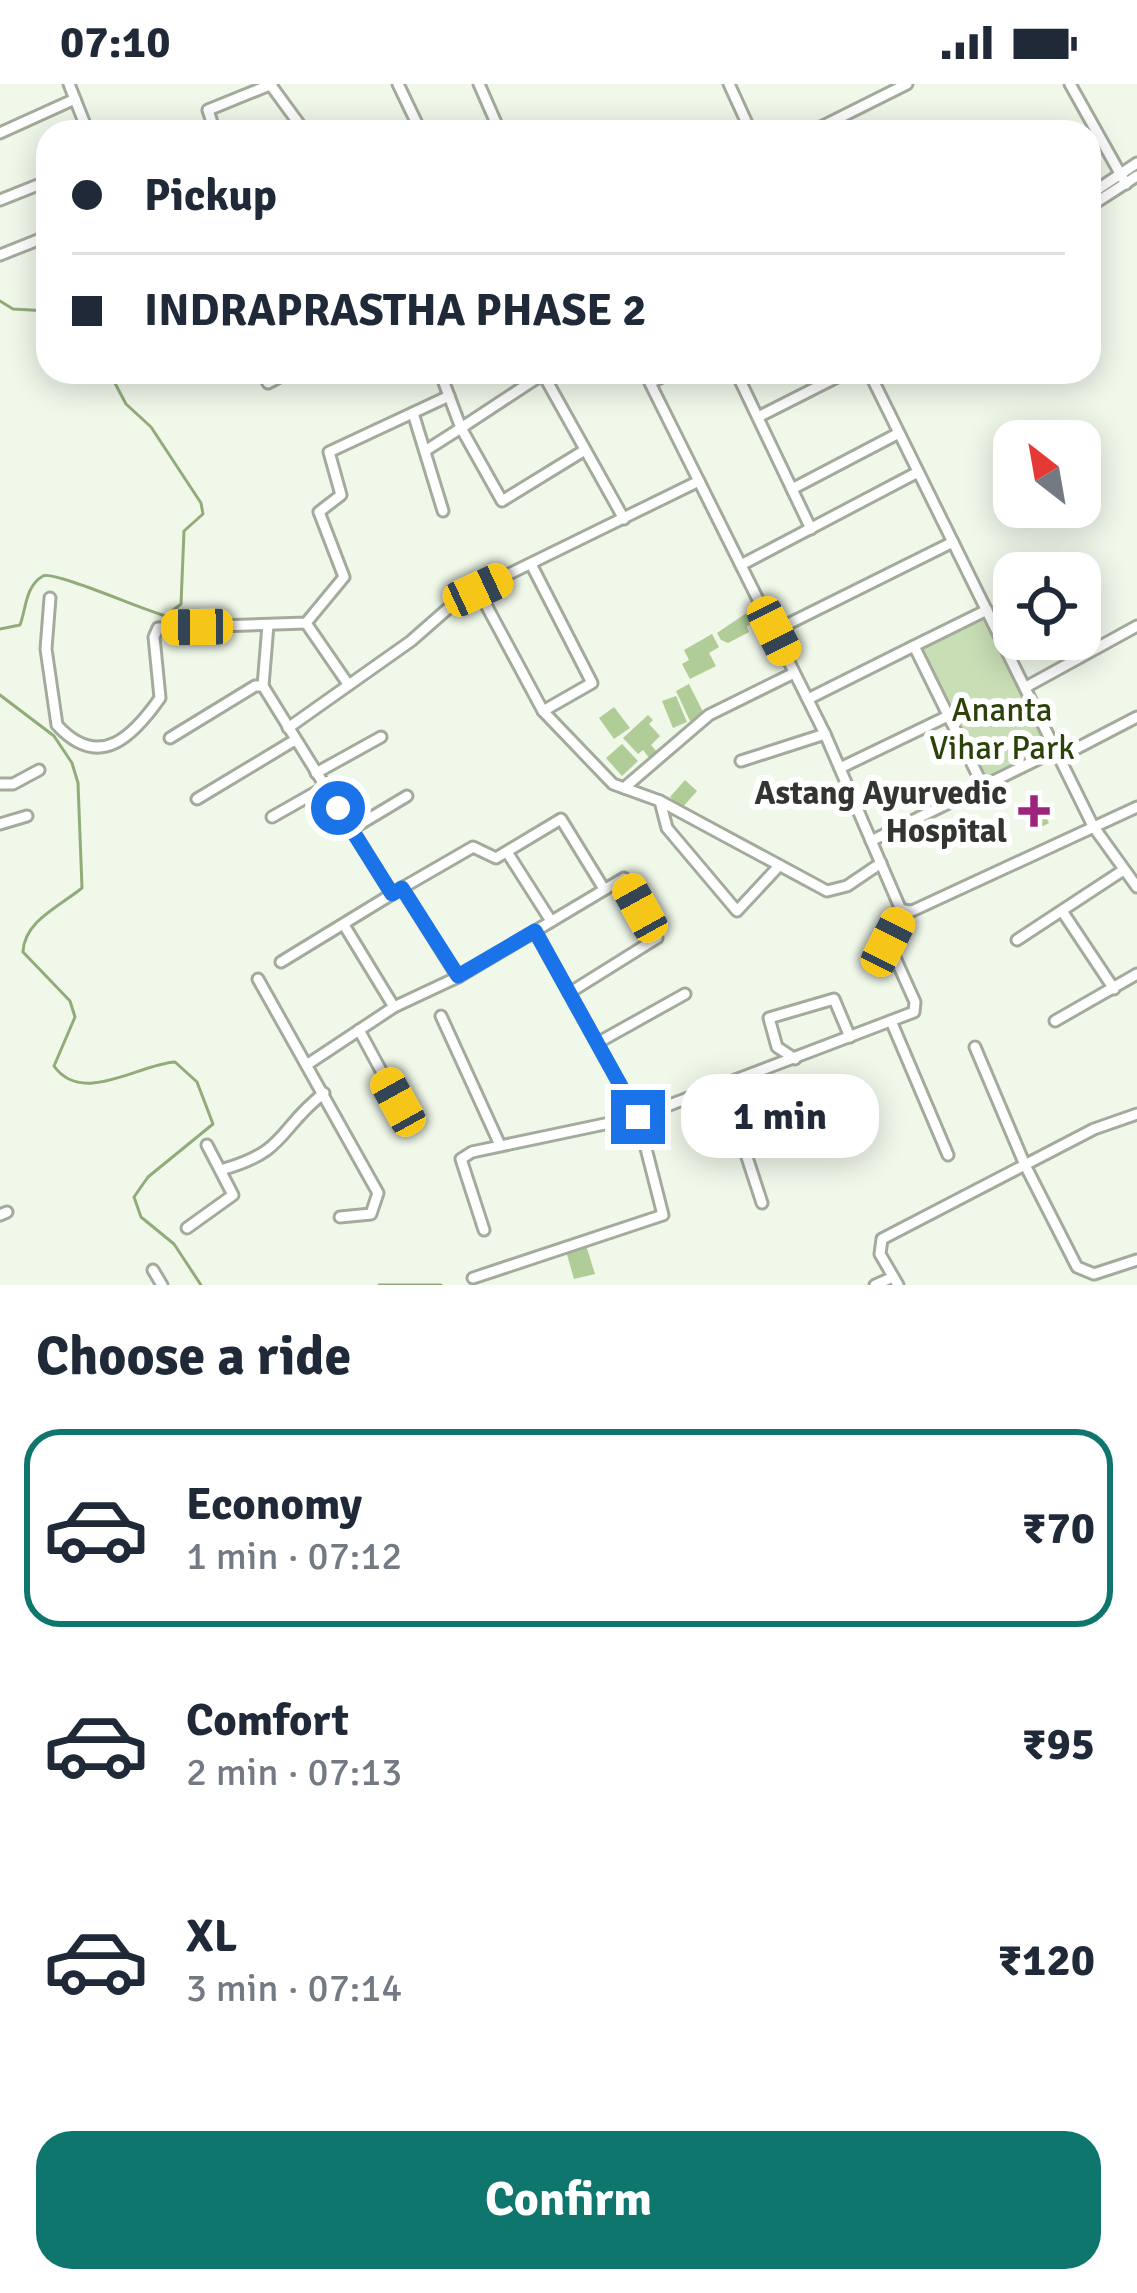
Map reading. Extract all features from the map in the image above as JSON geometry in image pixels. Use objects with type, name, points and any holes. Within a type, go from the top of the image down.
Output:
[{"type":"street","points":[[69,84],[83,120]]},
{"type":"street","points":[[211,120],[208,110],[271,84],[296,120]]},
{"type":"street","points":[[398,84],[415,120]]},
{"type":"street","points":[[479,84],[495,120]]},
{"type":"street","points":[[729,84],[746,120]]},
{"type":"street","points":[[835,120],[907,84]]},
{"type":"street","points":[[1070,84],[1090,120]]},
{"type":"street","points":[[0,133],[75,99]]},
{"type":"street","points":[[1101,140],[1123,179]]},
{"type":"street","points":[[1101,197],[1137,163]]},
{"type":"street","points":[[1101,189],[1137,176]]},
{"type":"street","points":[[0,200],[36,186]]},
{"type":"street","points":[[0,255],[36,241]]},
{"type":"street","points":[[444,384],[461,428],[502,501],[585,450]]},
{"type":"street","points":[[425,451],[528,384]]},
{"type":"street","points":[[549,384],[624,519]]},
{"type":"street","points":[[650,384],[825,734],[905,910]]},
{"type":"street","points":[[742,384],[811,529]]},
{"type":"street","points":[[758,417],[823,384]]},
{"type":"street","points":[[875,384],[1093,826],[1137,887]]},
{"type":"street","points":[[50,598],[46,649],[54,717],[61,730],[86,744],[103,746],[129,738],[160,698],[154,637],[158,628],[306,622],[344,577],[319,512],[341,495],[329,452],[449,397]]},
{"type":"street","points":[[413,413],[443,511]]},
{"type":"street","points":[[792,489],[899,433]]},
{"type":"street","points":[[741,565],[918,472]]},
{"type":"street","points":[[288,728],[411,641],[460,598],[699,481]]},
{"type":"street","points":[[774,631],[952,542]]},
{"type":"street","points":[[532,566],[592,683],[543,711]]},
{"type":"street","points":[[478,590],[543,711],[613,784],[660,801],[827,891],[847,886],[881,863]]},
{"type":"street","points":[[808,699],[987,610]]},
{"type":"street","points":[[306,622],[348,684]]},
{"type":"street","points":[[268,625],[263,686],[352,830],[458,976]]},
{"type":"street","points":[[1026,687],[1137,626]]},
{"type":"street","points":[[914,646],[983,786]]},
{"type":"street","points":[[624,788],[709,715],[794,673]]},
{"type":"street","points":[[170,738],[254,686],[263,686]]},
{"type":"street","points":[[840,768],[948,716]]},
{"type":"street","points":[[871,841],[1137,717]]},
{"type":"street","points":[[741,761],[825,734]]},
{"type":"street","points":[[316,773],[382,737]]},
{"type":"street","points":[[197,800],[296,740]]},
{"type":"street","points":[[0,784],[13,784],[39,770]]},
{"type":"street","points":[[272,817],[325,787]]},
{"type":"street","points":[[352,830],[406,796]]},
{"type":"street","points":[[660,801],[667,828],[736,910],[778,867]]},
{"type":"street","points":[[905,910],[1137,807]]},
{"type":"street","points":[[0,824],[27,816]]},
{"type":"street","points":[[281,962],[472,847],[496,858],[561,819],[604,889]]},
{"type":"street","points":[[507,853],[550,921]]},
{"type":"street","points":[[1017,940],[1122,871]]},
{"type":"street","points":[[308,1064],[394,1007],[458,976],[624,878],[657,938],[569,993]]},
{"type":"street","points":[[484,1230],[461,1160],[500,1145],[638,1117],[914,1012],[915,1002],[888,942],[905,910]]},
{"type":"street","points":[[1062,911],[1114,988]]},
{"type":"street","points":[[344,926],[394,1007]]},
{"type":"street","points":[[473,1278],[663,1215],[638,1117],[535,931]]},
{"type":"street","points":[[1055,1021],[1137,974]]},
{"type":"street","points":[[258,979],[379,1200],[371,1214],[340,1217]]},
{"type":"street","points":[[598,1042],[685,994]]},
{"type":"street","points":[[795,1059],[777,1047],[769,1018],[833,999],[850,1037]]},
{"type":"street","points":[[441,1016],[500,1145]]},
{"type":"street","points":[[891,1021],[948,1156]]},
{"type":"street","points":[[359,1030],[398,1102]]},
{"type":"street","points":[[975,1046],[1024,1165],[1077,1267],[1094,1274],[1137,1260]]},
{"type":"street","points":[[724,1087],[761,1203]]},
{"type":"street","points":[[224,1169],[264,1156],[277,1146],[296,1117],[324,1093]]},
{"type":"street","points":[[875,1285],[895,1281],[880,1254],[882,1239],[1024,1165],[1137,1114]]},
{"type":"street","points":[[742,1143],[810,1123]]},
{"type":"street","points":[[187,1228],[232,1200],[224,1169],[207,1145]]},
{"type":"street","points":[[153,1270],[161,1285]]},
{"type":"green space","name":"Ananta Vihar Park","points":[[987,613],[993,625],[993,660],[1011,660],[1057,749],[984,785],[919,646]]},
{"type":"building","points":[[748,612],[753,623],[747,626],[749,632],[728,643],[721,640],[717,633]]},
{"type":"building","points":[[712,634],[719,647],[709,653],[716,666],[690,679],[682,664],[689,660],[684,650]]},
{"type":"building","points":[[689,684],[704,714],[690,721],[676,691]]},
{"type":"building","points":[[676,696],[687,722],[673,728],[662,701]]},
{"type":"building","points":[[614,707],[630,728],[614,739],[599,718]]},
{"type":"building","points":[[648,715],[660,736],[651,745],[657,752],[650,759],[623,738]]},
{"type":"building","points":[[622,744],[638,761],[622,776],[606,758]]},
{"type":"building","points":[[685,780],[697,791],[682,808],[670,797]]},
{"type":"building","points":[[1038,801],[1049,823],[1033,831],[1022,809]]},
{"type":"building","points":[[586,1245],[595,1274],[574,1279],[566,1251]]},
{"type":"waterway","points":[[0,301],[13,309],[36,310]]},
{"type":"waterway","points":[[0,629],[20,625],[29,592],[43,576],[166,616],[181,604],[184,531],[203,514],[201,503],[151,427],[126,404],[115,384]]},
{"type":"waterway","points":[[0,695],[54,736],[72,763],[78,783],[82,888],[36,923],[23,952],[70,1001],[75,1017],[54,1066],[80,1083],[95,1083],[175,1062],[197,1082],[213,1124],[148,1177],[134,1197],[141,1217],[174,1244],[201,1285]]},
{"type":"waterway","points":[[379,1285],[441,1285]]},
{"type":"place","name":"Astang Ayurvedic Hospital","points":[[1034,811]]},
{"type":"route","points":[[338,808],[392,894],[402,888],[458,976],[535,931],[638,1117]]}]
